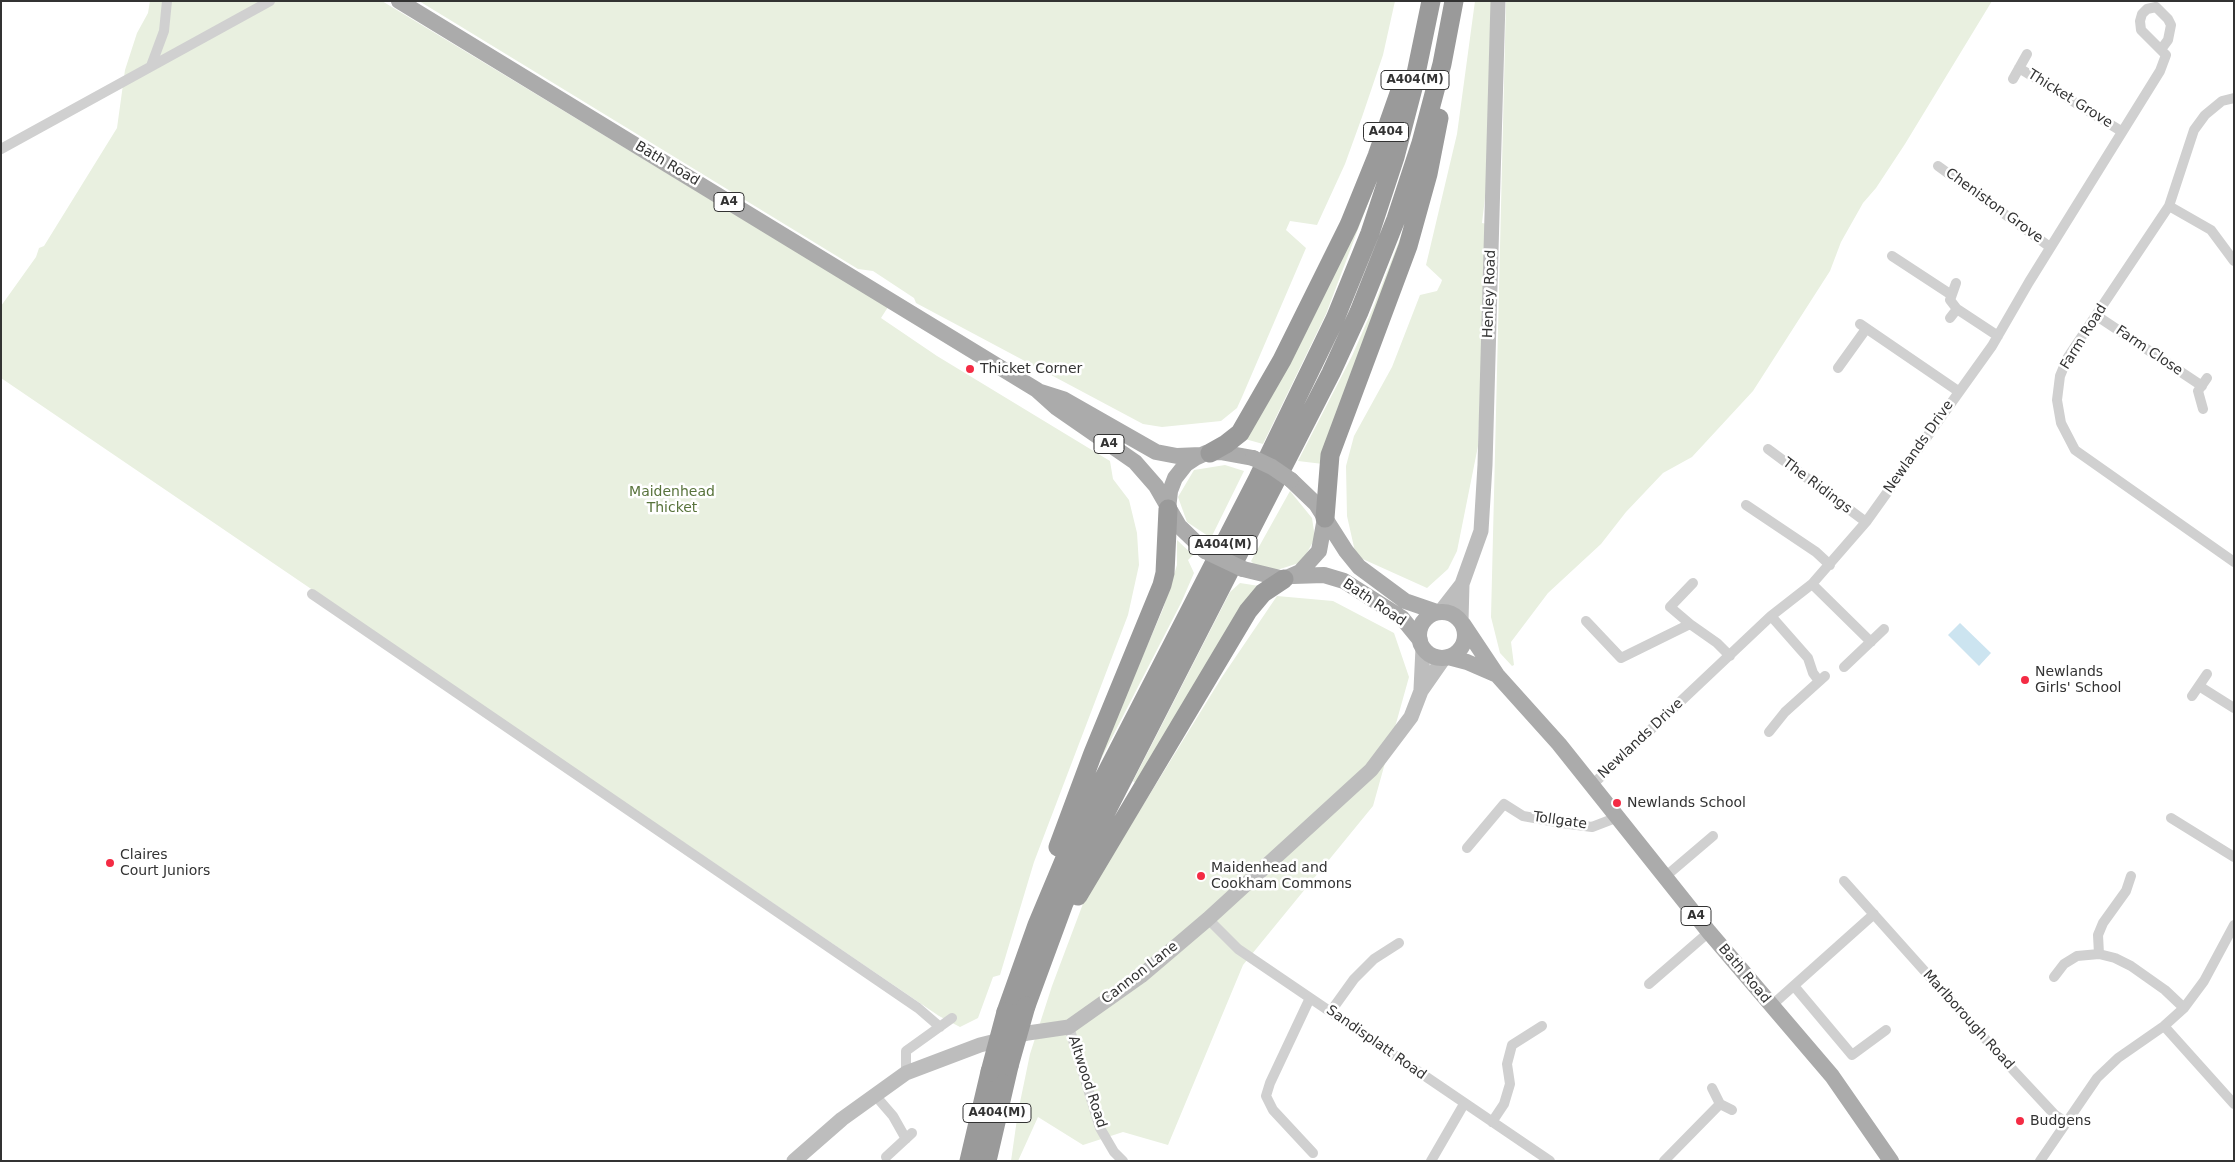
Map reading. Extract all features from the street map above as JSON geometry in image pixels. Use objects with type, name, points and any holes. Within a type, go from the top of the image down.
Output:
[{"type":"highway","name":"A404","points":[[1205,454],[1232,440],[1250,418],[1334,258],[1378,156],[1430,1]]},
{"type":"highway","name":"A404(M)","points":[[1036,925],[1098,788],[1266,461],[1341,304],[1370,233],[1394,157],[1416,78],[1430,1]]},
{"type":"highway","points":[[1325,518],[1330,455],[1408,246],[1428,174],[1445,91],[1450,23],[1454,1]]},
{"type":"highway","name":"A404(M)","points":[[987,1161],[1009,1066],[1026,1006],[1051,937],[1102,820],[1326,381],[1359,312],[1408,183],[1433,100],[1450,23]]},
{"type":"highway","name":"A404(M)","points":[[969,1161],[1006,1012],[1036,925],[1068,816],[1162,585],[1165,573],[1168,509]]},
{"type":"highway","name":"A404(M)","points":[[1051,937],[1248,610],[1263,593],[1288,578]]},
{"type":"main road","name":"Bath Road","points":[[399,1],[1037,390],[1056,408],[1135,462],[1152,481],[1168,509]]},
{"type":"main road","name":"Bath Road","points":[[1037,390],[1063,399],[1156,452],[1177,456],[1205,454]]},
{"type":"main road","points":[[1234,453],[1253,458],[1292,480],[1312,498],[1325,518],[1323,535],[1316,556],[1306,567],[1288,578],[1243,569],[1205,551],[1179,526],[1168,509],[1170,491],[1175,478],[1186,464],[1205,454],[1234,453]]},
{"type":"main road","name":"Bath Road","points":[[1325,518],[1350,557],[1366,573],[1404,600],[1439,612]]},
{"type":"main road","name":"Bath Road","points":[[1288,578],[1324,575],[1344,581],[1402,618],[1422,644]]},
{"type":"main road","points":[[1439,612],[1454,615],[1462,622],[1465,633],[1462,646],[1456,653],[1446,657],[1432,655],[1422,644],[1421,625],[1428,617],[1439,612]]},
{"type":"main road","name":"Bath Road","points":[[1462,622],[1497,675],[1559,744],[1709,932],[1832,1076],[1890,1161]]},
{"type":"main road","name":"Bath Road","points":[[1446,657],[1467,662],[1497,675]]},
{"type":"street","points":[[151,66],[164,31],[167,1]]},
{"type":"street","points":[[1,148],[270,1]]},
{"type":"street","name":"Henley Road","points":[[1439,612],[1462,584],[1481,532],[1485,465],[1498,1]]},
{"type":"street","name":"Newlands Drive","points":[[1592,785],[1772,616],[1812,584],[1866,522],[1998,336],[2050,247],[2160,71],[2166,55],[2162,48]]},
{"type":"street","name":"Thicket Grove","points":[[2013,79],[2027,54]]},
{"type":"street","name":"Thicket Grove","points":[[2019,68],[2121,131]]},
{"type":"street","name":"Farm Road","points":[[2232,559],[2075,450],[2061,423],[2057,400],[2060,376],[2068,357],[2169,206],[2194,130],[2204,115],[2222,101],[2234,98]]},
{"type":"street","name":"Cheniston Grove","points":[[1938,166],[2050,247]]},
{"type":"street","points":[[2169,206],[2210,230],[2234,261]]},
{"type":"street","points":[[1892,256],[1950,294]]},
{"type":"street","points":[[1956,283],[1950,294],[1950,300],[1956,309],[1998,336]]},
{"type":"street","points":[[1950,318],[1956,309]]},
{"type":"street","name":"Farm Close","points":[[2097,316],[2204,382],[2198,391],[2203,409]]},
{"type":"street","points":[[1838,368],[1863,327],[1958,391]]},
{"type":"street","name":"The Ridings","points":[[1768,449],[1866,522]]},
{"type":"street","points":[[1746,506],[1816,552],[1830,565]]},
{"type":"street","points":[[1693,583],[1670,607],[1717,643],[1730,656]]},
{"type":"street","name":"Henley Road","points":[[1462,584],[1462,622]]},
{"type":"street","points":[[1812,584],[1871,642]]},
{"type":"street","points":[[312,594],[918,1008],[940,1027]]},
{"type":"street","points":[[1769,732],[1784,712],[1822,678],[1813,673],[1808,658],[1772,616]]},
{"type":"street","points":[[1586,621],[1621,658],[1690,624]]},
{"type":"street","points":[[1844,667],[1884,629]]},
{"type":"street","name":"Cannon Lane","points":[[1422,644],[1422,691]]},
{"type":"street","name":"Cannon Lane","points":[[794,1161],[842,1118],[906,1073],[980,1045],[1028,1032],[1069,1027],[1141,976],[1208,919],[1371,770],[1411,717],[1422,691],[1446,657]]},
{"type":"street","points":[[2192,696],[2207,674]]},
{"type":"street","points":[[2199,686],[2234,708]]},
{"type":"street","name":"Tollgate","points":[[1467,848],[1504,804],[1523,816],[1592,827],[1618,818]]},
{"type":"street","points":[[2171,818],[2234,857]]},
{"type":"street","points":[[1666,876],[1713,836]]},
{"type":"street","points":[[2099,954],[2098,935],[2103,923],[2126,891],[2131,876]]},
{"type":"street","name":"Marlborough Road","points":[[1844,881],[2018,1075],[2055,1115],[2066,1122]]},
{"type":"street","points":[[1771,1006],[1874,914]]},
{"type":"street","name":"Sandisplatt Road","points":[[1208,919],[1238,948],[1550,1161]]},
{"type":"street","points":[[2040,1161],[2097,1078],[2118,1058],[2164,1026],[2184,1008],[2204,981],[2234,925]]},
{"type":"street","points":[[1649,984],[1709,932]]},
{"type":"street","points":[[1331,1011],[1354,979],[1374,959],[1399,943]]},
{"type":"street","points":[[2054,977],[2064,964],[2077,956],[2099,954],[2115,958],[2131,966],[2165,990],[2184,1008]]},
{"type":"street","points":[[1794,986],[1852,1055],[1886,1030]]},
{"type":"street","points":[[1310,998],[1270,1083],[1266,1096],[1273,1110],[1313,1153]]},
{"type":"street","points":[[906,1073],[906,1051],[952,1018]]},
{"type":"street","points":[[1492,1122],[1504,1104],[1510,1084],[1507,1064],[1512,1045],[1542,1026]]},
{"type":"street","points":[[2164,1026],[2234,1104]]},
{"type":"street","name":"Altwood Road","points":[[1069,1027],[1100,1128],[1114,1152],[1123,1161]]},
{"type":"street","points":[[1712,1088],[1720,1104],[1732,1110]]},
{"type":"street","points":[[874,1094],[909,1136],[886,1157]]},
{"type":"street","points":[[1431,1161],[1464,1104]]},
{"type":"street","points":[[1664,1161],[1720,1104]]},
{"type":"green space","name":"Maidenhead Thicket","points":[[150,1],[382,1],[888,307],[881,318],[937,356],[1110,461],[1113,479],[1129,500],[1137,533],[1139,565],[1128,615],[1034,862],[1000,975],[993,977],[978,1018],[960,1027],[939,1016],[1,378],[1,306],[36,257],[39,248],[44,246],[117,128],[125,70],[137,33],[148,13]]},
{"type":"green space","points":[[419,1],[1395,1],[1383,55],[1362,117],[1345,164],[1317,225],[1290,221],[1286,230],[1306,248],[1237,408],[1221,421],[1162,427],[1143,424],[916,303],[914,298],[873,271],[858,269]]},
{"type":"green space","points":[[1475,1],[1493,1],[1489,164],[1482,223],[1487,224],[1478,446],[1457,551],[1448,569],[1427,588],[1356,556],[1347,516],[1346,466],[1354,436],[1392,367],[1420,295],[1437,291],[1442,280],[1426,265],[1457,134]]},
{"type":"green space","points":[[1506,1],[1992,1],[1905,144],[1876,188],[1863,203],[1841,242],[1830,271],[1753,391],[1692,457],[1663,473],[1626,512],[1601,544],[1548,593],[1511,642],[1514,665],[1512,666],[1500,653],[1491,617]]},
{"type":"green space","points":[[1380,171],[1326,314],[1263,444],[1245,439]]},
{"type":"green space","points":[[1408,218],[1323,464],[1298,461],[1352,356]]},
{"type":"green space","points":[[1225,465],[1244,471],[1211,538],[1187,522],[1178,497],[1194,470]]},
{"type":"green space","points":[[1290,491],[1312,518],[1315,538],[1302,562],[1277,570],[1259,570],[1251,561]]},
{"type":"green space","points":[[1177,540],[1193,555],[1188,560],[1194,573],[1181,603],[1101,759],[1098,759],[1163,609],[1177,565]]},
{"type":"green space","points":[[1240,583],[1259,586],[1136,784],[1133,781],[1230,592]]},
{"type":"green space","points":[[1277,596],[1333,601],[1394,633],[1409,677],[1373,806],[1243,965],[1168,1145],[1123,1132],[1083,1145],[1038,1117],[1018,1161],[1011,1161],[1018,1112],[1030,1054],[1052,986],[1084,901],[1222,677]]},
{"type":"water","points":[[1960,623],[1991,653],[1979,666],[1948,635]]},
{"type":"place","name":"Thicket Corner","points":[[970,369]]},
{"type":"place","name":"Newlands Girls' School","points":[[2025,680]]},
{"type":"place","name":"Newlands School","points":[[1617,803]]},
{"type":"place","name":"Claires Court Juniors","points":[[110,863]]},
{"type":"place","name":"Maidenhead and Cookham Commons","points":[[1201,876]]},
{"type":"place","name":"Budgens","points":[[2020,1121]]}]
